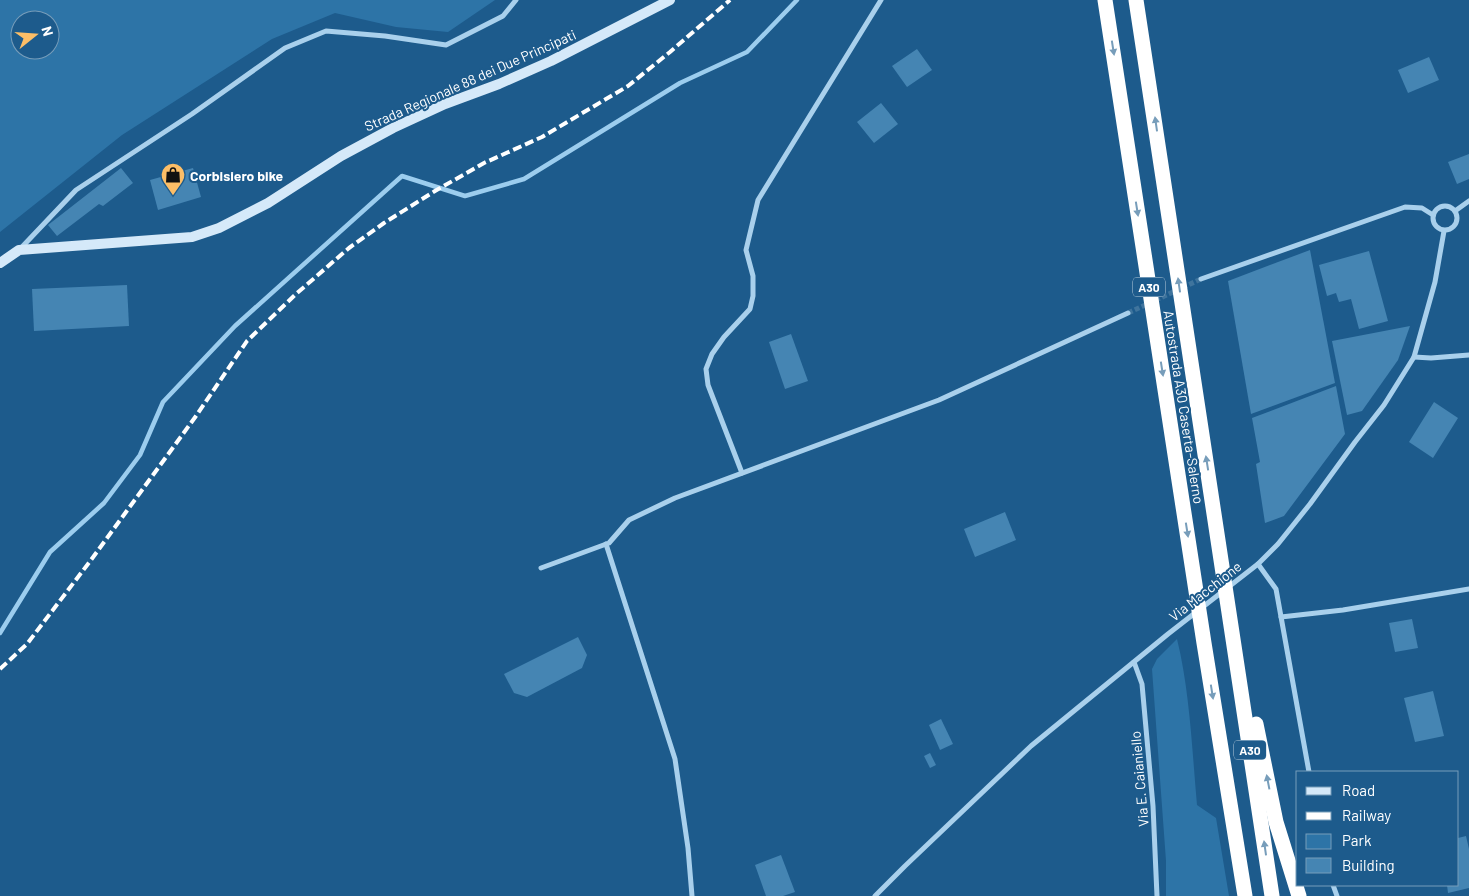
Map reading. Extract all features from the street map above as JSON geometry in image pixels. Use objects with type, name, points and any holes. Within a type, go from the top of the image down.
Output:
[{"type":"highway","name":"Autostrada A30 Caserta-Salerno","points":[[1105,0],[1204,644],[1245,896]]},
{"type":"highway","name":"Autostrada A30 Caserta-Salerno","points":[[1136,0],[1228,603]]},
{"type":"highway","name":"A30","points":[[1228,603],[1272,896]]},
{"type":"highway","points":[[1228,603],[1252,701],[1276,822],[1299,896]]},
{"type":"main road","name":"Strada Regionale 88 dei Due Principati","points":[[19,250],[192,237],[219,228],[268,203],[340,156],[393,128],[445,104],[500,84],[551,61],[670,0]]},
{"type":"main road","points":[[0,263],[19,250]]},
{"type":"street","points":[[19,250],[76,190],[192,114],[284,48],[326,31],[385,36],[446,45],[503,16],[516,0]]},
{"type":"street","points":[[742,474],[708,385],[706,369],[712,354],[724,337],[750,309],[754,296],[753,276],[746,250],[758,200],[881,0]]},
{"type":"street","points":[[1455,211],[1469,201]]},
{"type":"street","points":[[1449,206],[1455,211],[1458,220],[1454,228],[1444,231],[1435,226],[1433,215],[1438,208],[1449,206]]},
{"type":"street","points":[[1201,279],[1405,207],[1422,208],[1433,215]]},
{"type":"street","name":"Via Macchione","points":[[875,896],[1031,746],[1258,564],[1278,544],[1384,404],[1414,357],[1436,282],[1444,231]]},
{"type":"street","points":[[541,568],[606,544],[629,520],[675,498],[940,400],[1128,313]]},
{"type":"street","points":[[1414,357],[1431,358],[1469,355]]},
{"type":"street","points":[[606,544],[675,759],[683,808],[692,896]]},
{"type":"street","points":[[1258,564],[1276,589],[1309,771]]},
{"type":"street","points":[[1281,617],[1343,610],[1469,589]]},
{"type":"street","name":"Via E. Caianiello","points":[[1134,662],[1142,684],[1157,896]]},
{"type":"green space","points":[[0,0],[495,0],[448,32],[396,27],[335,13],[272,39],[122,135],[0,232]]},
{"type":"green space","points":[[1177,639],[1188,700],[1197,805],[1216,818],[1229,896],[1166,896],[1166,861],[1152,669],[1157,659]]},
{"type":"building","points":[[917,49],[932,70],[907,87],[892,66]]},
{"type":"building","points":[[1429,57],[1439,80],[1408,93],[1398,70]]},
{"type":"building","points":[[881,103],[898,124],[874,143],[857,122]]},
{"type":"building","points":[[1469,154],[1469,179],[1457,184],[1448,162]]},
{"type":"building","points":[[121,168],[133,183],[103,206],[99,204],[57,236],[48,225]]},
{"type":"building","points":[[193,168],[201,197],[158,210],[150,180]]},
{"type":"building","points":[[1310,250],[1335,383],[1251,414],[1228,281]]},
{"type":"building","points":[[1369,251],[1388,321],[1359,329],[1351,299],[1339,302],[1336,293],[1327,296],[1319,265]]},
{"type":"building","points":[[127,285],[129,326],[34,331],[32,289]]},
{"type":"building","points":[[1410,326],[1398,360],[1362,411],[1347,415],[1332,341]]},
{"type":"building","points":[[791,334],[808,381],[785,389],[769,342]]},
{"type":"building","points":[[1336,386],[1345,434],[1284,516],[1265,523],[1256,464],[1260,462],[1252,418]]},
{"type":"building","points":[[1434,402],[1458,418],[1433,458],[1409,442]]},
{"type":"building","points":[[1005,512],[1016,540],[975,557],[964,529]]},
{"type":"building","points":[[1412,619],[1418,648],[1395,652],[1389,623]]},
{"type":"building","points":[[578,637],[587,655],[582,668],[527,697],[514,693],[504,674]]},
{"type":"building","points":[[1433,691],[1444,736],[1415,742],[1404,698]]},
{"type":"building","points":[[941,719],[953,744],[940,750],[929,725]]},
{"type":"building","points":[[930,753],[936,765],[930,768],[924,756]]},
{"type":"building","points":[[1466,836],[1469,849],[1469,888],[1448,893],[1447,886],[1459,886],[1459,838]]},
{"type":"building","points":[[781,855],[795,892],[783,896],[766,896],[755,865]]},
{"type":"waterway","points":[[0,633],[50,552],[104,503],[140,455],[163,402],[235,326],[402,176],[465,196],[524,179],[680,83],[747,52],[797,0]]},
{"type":"tunnel","points":[[1128,313],[1201,279]]},
{"type":"railway","points":[[0,669],[27,644],[91,560],[196,416],[247,341],[296,294],[349,248],[384,223],[435,191],[484,163],[542,137],[628,86],[730,0]]},
{"type":"place","name":"Corbisiero bike","points":[[173,196]]}]
